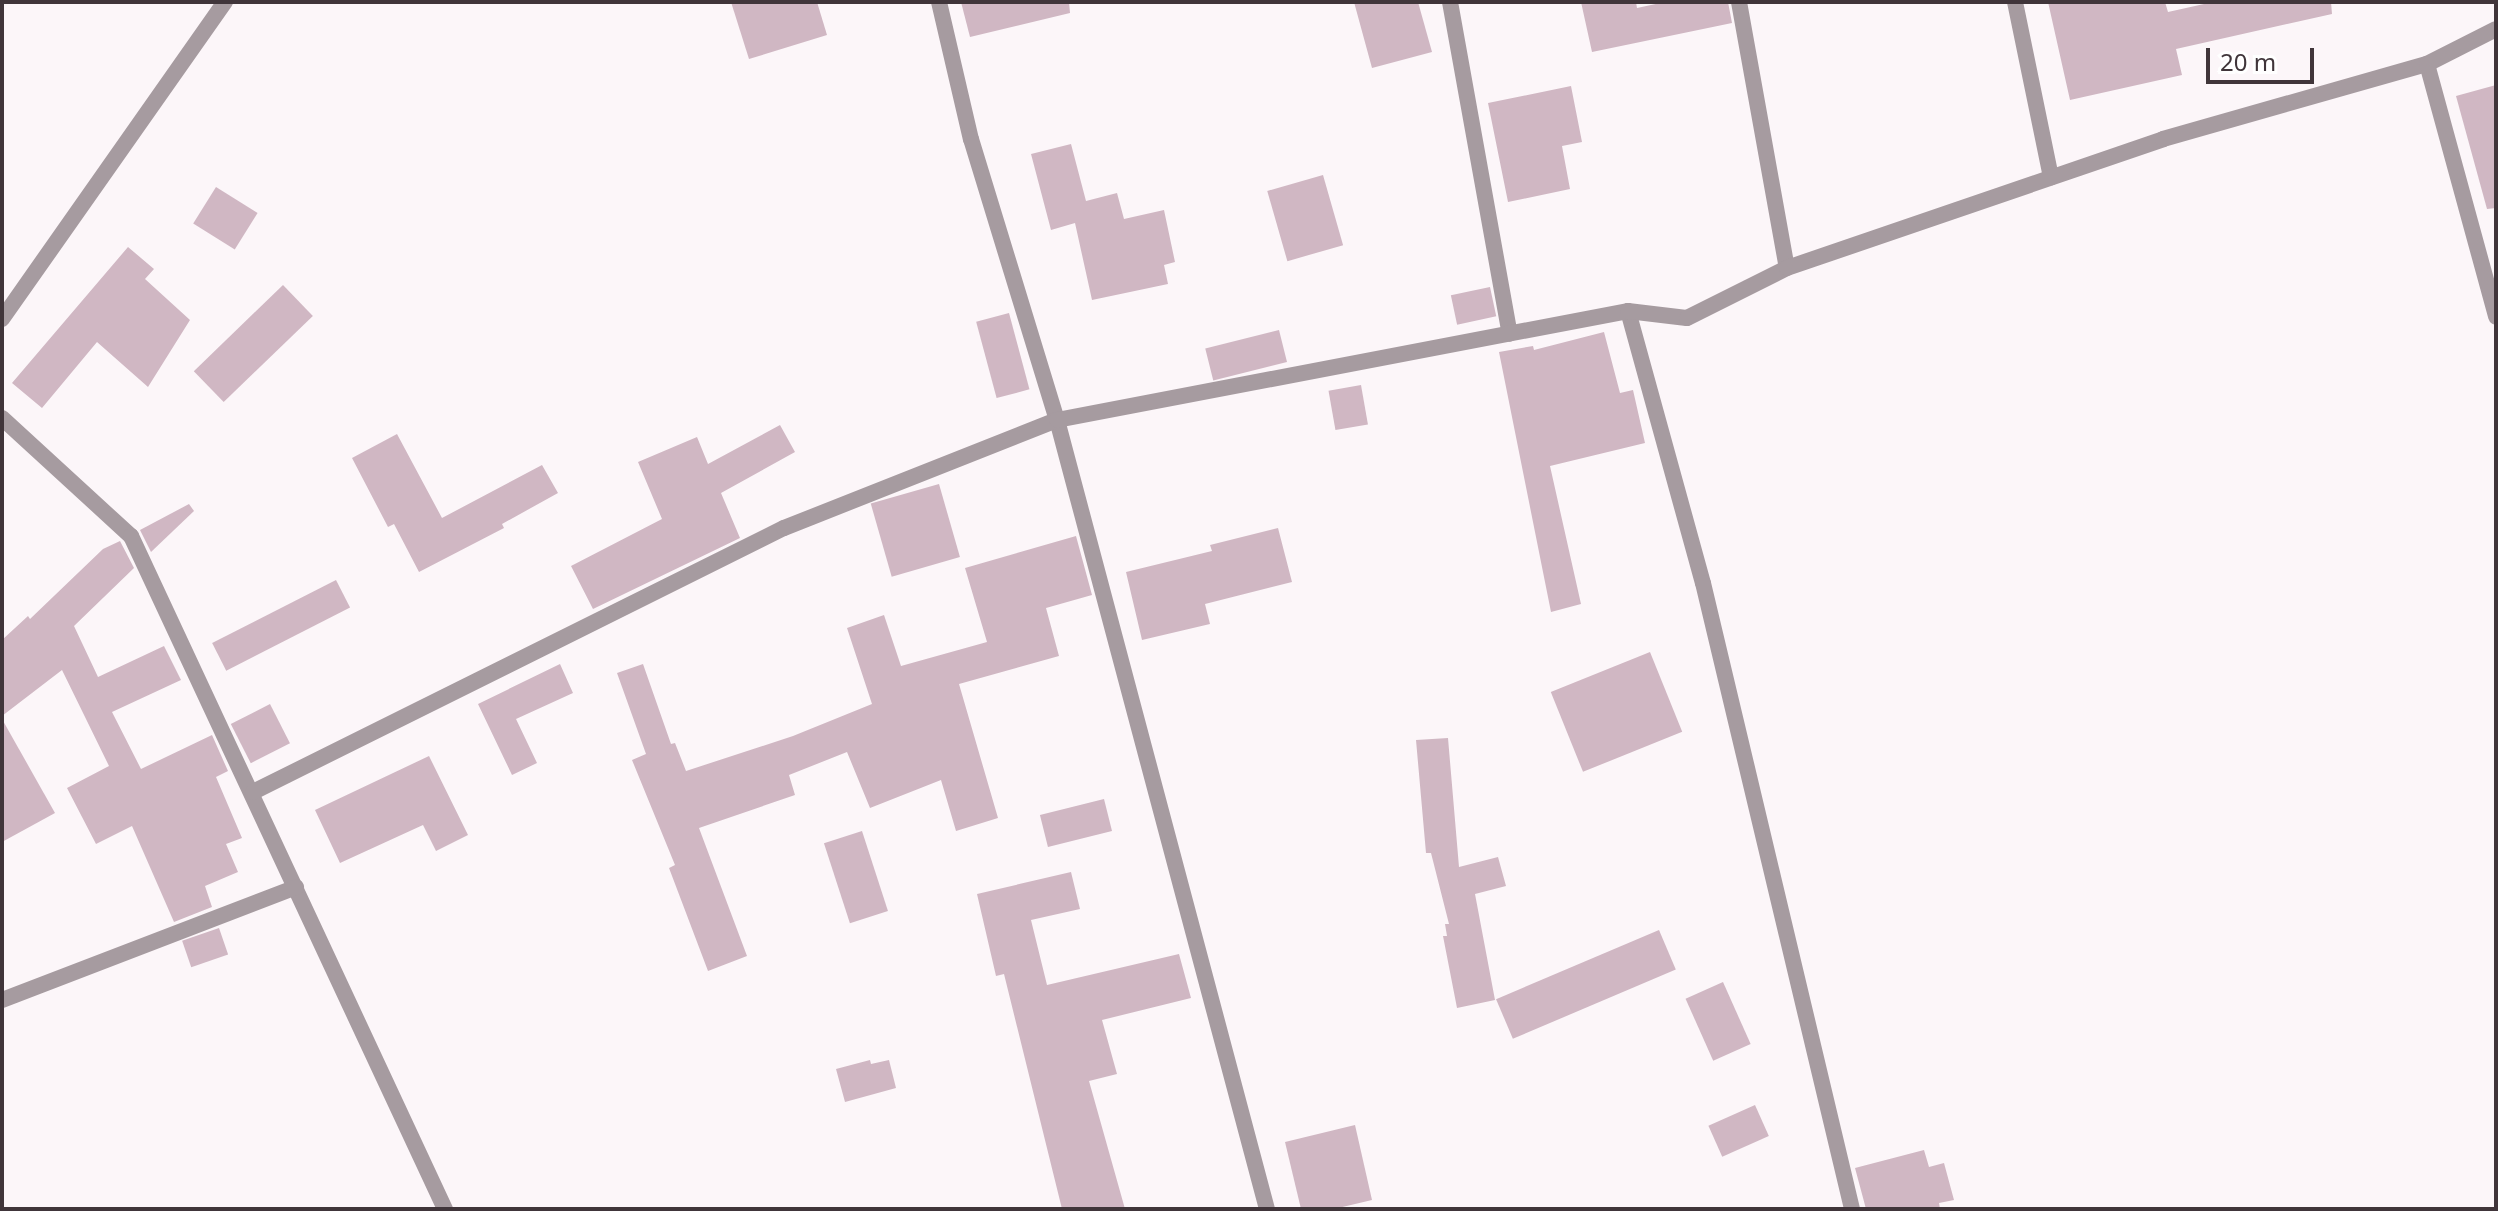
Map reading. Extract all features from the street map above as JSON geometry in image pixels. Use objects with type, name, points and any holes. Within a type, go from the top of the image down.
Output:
[{"type":"street","points":[[2,319],[225,2]]},
{"type":"street","points":[[939,2],[971,139],[1057,420],[1267,1209]]},
{"type":"street","points":[[1450,2],[1510,334]]},
{"type":"street","points":[[1739,2],[1787,268]]},
{"type":"street","points":[[2015,2],[2051,177]]},
{"type":"street","points":[[253,792],[784,528],[1057,420],[1628,311],[1687,318],[1787,268],[2163,139],[2427,64],[2496,29]]},
{"type":"street","points":[[2427,64],[2496,317]]},
{"type":"street","points":[[1628,311],[1703,583],[1852,1209]]},
{"type":"street","points":[[2,418],[131,536],[445,1209]]},
{"type":"street","points":[[2,1000],[296,887]]},
{"type":"building","points":[[731,2],[817,2],[827,35],[749,59]]},
{"type":"building","points":[[961,2],[1069,2],[1070,13],[970,37]]},
{"type":"building","points":[[1354,2],[1418,2],[1432,52],[1372,68]]},
{"type":"building","points":[[1581,2],[1636,2],[1637,8],[1665,2],[1728,2],[1732,23],[1592,52]]},
{"type":"building","points":[[2048,2],[2165,2],[2168,12],[2213,2],[2331,2],[2332,14],[2176,49],[2182,75],[2070,100]]},
{"type":"building","points":[[2496,85],[2496,208],[2487,209],[2456,96]]},
{"type":"building","points":[[1571,86],[1582,142],[1562,146],[1570,189],[1508,202],[1488,103]]},
{"type":"building","points":[[1071,144],[1086,201],[1117,193],[1124,219],[1164,210],[1175,262],[1164,265],[1168,284],[1092,300],[1075,223],[1051,230],[1031,154]]},
{"type":"building","points":[[1323,175],[1343,245],[1287,261],[1267,191]]},
{"type":"building","points":[[216,187],[258,213],[235,249],[193,223]]},
{"type":"building","points":[[128,247],[154,269],[145,279],[190,320],[148,387],[97,342],[42,408],[12,383]]},
{"type":"building","points":[[283,285],[313,316],[224,402],[194,371]]},
{"type":"building","points":[[1490,287],[1496,316],[1457,325],[1451,295]]},
{"type":"building","points":[[1009,313],[1029,389],[997,398],[976,322]]},
{"type":"building","points":[[1279,330],[1287,362],[1213,380],[1205,348]]},
{"type":"building","points":[[1604,332],[1620,393],[1633,390],[1645,443],[1550,466],[1581,604],[1551,612],[1499,352],[1533,346],[1534,350]]},
{"type":"building","points":[[1361,385],[1368,424],[1335,430],[1329,391]]},
{"type":"building","points":[[780,425],[795,452],[721,493],[740,538],[593,609],[571,566],[662,519],[638,462],[697,437],[708,464]]},
{"type":"building","points":[[397,434],[442,518],[542,465],[558,493],[502,524],[504,528],[419,572],[394,524],[388,527],[352,458]]},
{"type":"building","points":[[939,484],[960,557],[892,577],[871,504]]},
{"type":"building","points":[[189,504],[194,511],[151,552],[140,530]]},
{"type":"building","points":[[1278,528],[1292,582],[1205,604],[1210,624],[1142,640],[1126,572],[1212,551],[1210,545]]},
{"type":"building","points":[[1076,536],[1092,595],[1046,608],[1059,656],[959,684],[998,818],[956,831],[941,780],[870,808],[847,752],[789,775],[795,795],[699,828],[747,956],[708,971],[669,868],[675,865],[632,760],[646,754],[617,673],[643,664],[671,744],[675,743],[686,771],[793,736],[872,704],[847,628],[884,615],[901,666],[987,642],[965,568]]},
{"type":"building","points":[[120,541],[134,568],[74,626],[98,677],[164,646],[181,680],[112,712],[141,769],[212,735],[228,771],[216,777],[242,838],[226,844],[238,872],[205,886],[212,907],[174,922],[132,826],[96,844],[67,788],[109,766],[62,670],[2,716],[2,640],[28,616],[30,619],[103,549]]},
{"type":"building","points":[[336,580],[350,608],[226,671],[212,643]]},
{"type":"building","points":[[1650,652],[1682,732],[1583,772],[1551,692]]},
{"type":"building","points":[[560,664],[573,693],[516,719],[537,763],[512,775],[478,704]]},
{"type":"building","points":[[270,704],[290,743],[251,763],[231,724]]},
{"type":"building","points":[[2,719],[55,813],[2,842]]},
{"type":"building","points":[[1448,738],[1459,867],[1498,857],[1506,886],[1475,894],[1495,1000],[1457,1008],[1443,936],[1447,936],[1445,924],[1449,924],[1431,853],[1426,853],[1416,740]]},
{"type":"building","points":[[429,756],[468,835],[436,851],[423,825],[340,863],[315,810]]},
{"type":"building","points":[[1104,799],[1112,831],[1048,847],[1040,815]]},
{"type":"building","points":[[862,831],[888,911],[850,923],[824,843]]},
{"type":"building","points":[[1071,872],[1080,909],[1031,920],[1047,985],[1179,954],[1191,998],[1102,1020],[1117,1074],[1089,1081],[1125,1209],[1062,1209],[1004,974],[996,976],[977,894]]},
{"type":"building","points":[[219,928],[228,954],[191,967],[182,941]]},
{"type":"building","points":[[1659,930],[1676,970],[1513,1039],[1496,999]]},
{"type":"building","points":[[1723,982],[1751,1044],[1713,1061],[1686,999]]},
{"type":"building","points":[[870,1060],[871,1064],[889,1060],[896,1088],[845,1102],[836,1069]]},
{"type":"building","points":[[1755,1105],[1769,1136],[1722,1157],[1708,1126]]},
{"type":"building","points":[[1355,1125],[1372,1200],[1334,1209],[1301,1209],[1285,1142]]},
{"type":"building","points":[[1924,1150],[1929,1167],[1944,1163],[1954,1200],[1939,1203],[1940,1209],[1866,1209],[1855,1168]]}]
